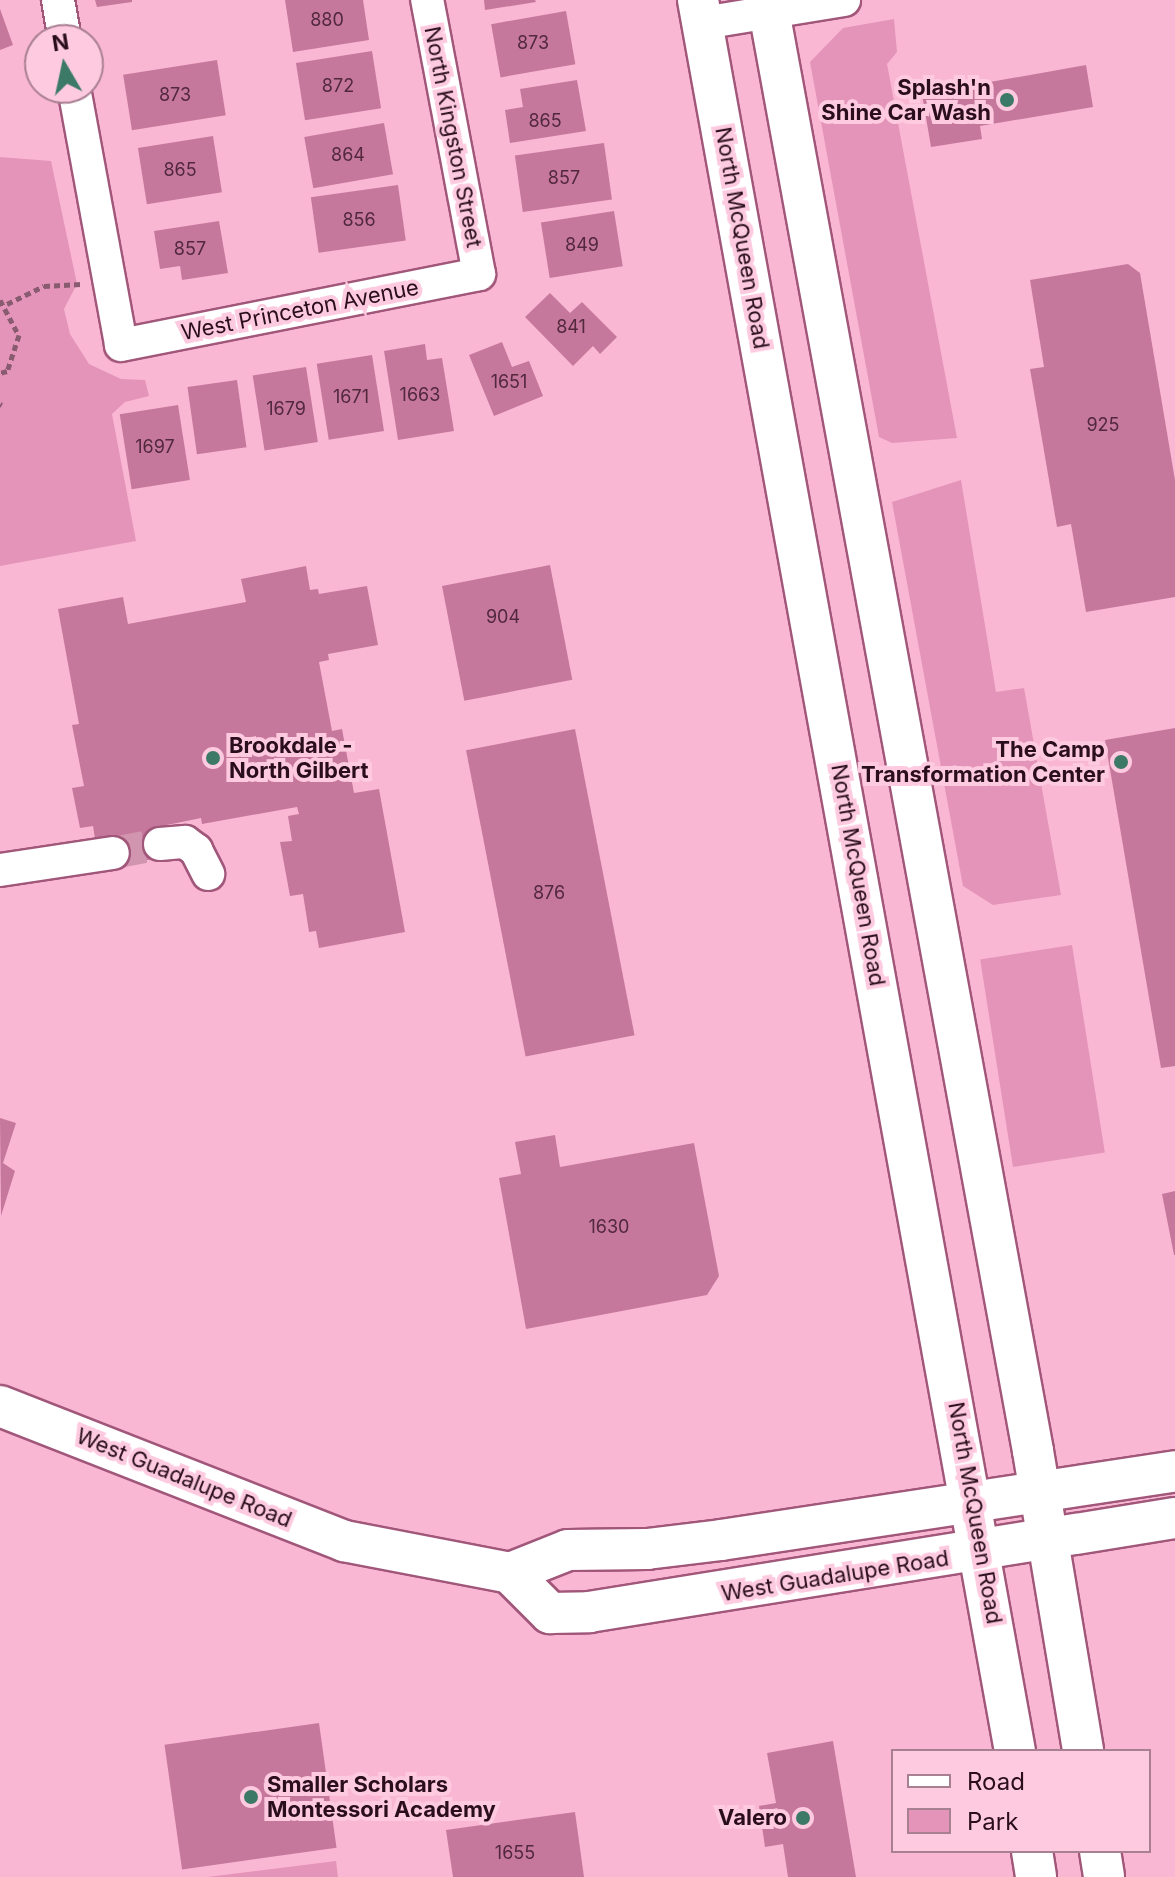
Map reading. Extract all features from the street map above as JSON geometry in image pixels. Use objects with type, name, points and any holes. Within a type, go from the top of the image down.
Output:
[{"type":"main road","points":[[768,6],[1040,1491],[1083,1749]]},
{"type":"main road","name":"North McQueen Road","points":[[700,12],[975,1504],[1015,1749]]},
{"type":"main road","points":[[819,661],[886,651]]},
{"type":"main road","name":"West Guadalupe Road","points":[[0,1406],[344,1541],[510,1573],[550,1613],[589,1612],[1049,1542],[1175,1518]]},
{"type":"main road","points":[[510,1573],[568,1550],[647,1549],[975,1504],[1175,1471]]},
{"type":"main road","points":[[1032,1853],[1036,1877]]},
{"type":"main road","points":[[1100,1853],[1104,1877]]},
{"type":"street","points":[[58,0],[62,24]]},
{"type":"street","name":"North Kingston Street","points":[[427,0],[479,274]]},
{"type":"street","points":[[700,12],[844,0]]},
{"type":"street","points":[[77,104],[108,278]]},
{"type":"street","name":"West Princeton Avenue","points":[[108,278],[121,345],[479,274]]},
{"type":"street","points":[[17,842],[46,863]]},
{"type":"street","points":[[160,844],[185,842],[196,850],[208,874]]},
{"type":"street","points":[[0,870],[113,853]]},
{"type":"path","points":[[7,304],[44,286],[108,278]]},
{"type":"path","points":[[0,300],[7,304],[19,335],[7,371],[0,373]]},
{"type":"green space","points":[[894,19],[897,52],[887,64],[957,438],[892,443],[879,437],[810,62],[843,28]]},
{"type":"green space","points":[[0,157],[51,161],[77,284],[64,309],[70,334],[89,364],[121,379],[145,380],[149,396],[125,402],[112,414],[136,541],[0,566]]},
{"type":"green space","points":[[961,480],[996,692],[1024,688],[1061,895],[993,905],[963,886],[892,502]]},
{"type":"green space","points":[[1072,945],[1105,1152],[1013,1167],[980,960]]},
{"type":"green space","points":[[336,1861],[338,1877],[207,1877]]},
{"type":"building","points":[[95,0],[132,0],[132,2],[97,7]]},
{"type":"building","points":[[285,0],[363,0],[369,40],[293,52]]},
{"type":"building","points":[[484,0],[535,0],[536,2],[485,10]]},
{"type":"building","points":[[0,9],[13,45],[0,50]]},
{"type":"building","points":[[566,11],[575,64],[501,77],[491,24]]},
{"type":"building","points":[[372,51],[381,108],[305,120],[296,63]]},
{"type":"building","points":[[217,60],[226,115],[132,130],[123,75]]},
{"type":"building","name":"Splash'n Shine Car Wash","points":[[1086,65],[1093,107],[980,126],[982,139],[931,147],[922,94]]},
{"type":"building","points":[[577,80],[586,131],[510,143],[505,110],[523,107],[520,89]]},
{"type":"building","points":[[384,123],[393,174],[313,188],[304,137]]},
{"type":"building","points":[[213,136],[222,192],[147,204],[138,148]]},
{"type":"building","points":[[604,143],[612,199],[523,212],[515,156]]},
{"type":"building","points":[[398,185],[406,240],[319,253],[311,197]]},
{"type":"building","points":[[614,211],[623,266],[550,278],[541,223]]},
{"type":"building","points":[[219,221],[228,273],[182,280],[180,266],[160,269],[154,231]]},
{"type":"building","points":[[1128,264],[1140,273],[1175,480],[1175,597],[1086,612],[1071,524],[1057,527],[1030,369],[1044,367],[1030,280]]},
{"type":"building","points":[[550,293],[570,313],[582,302],[617,337],[600,354],[593,346],[573,366],[525,317]]},
{"type":"building","points":[[502,342],[512,367],[529,361],[543,396],[494,416],[469,355]]},
{"type":"building","points":[[425,344],[427,360],[442,358],[454,431],[398,440],[384,351]]},
{"type":"building","points":[[372,355],[384,431],[329,440],[317,364]]},
{"type":"building","points":[[306,367],[318,442],[265,451],[253,375]]},
{"type":"building","points":[[237,380],[246,447],[197,454],[187,387]]},
{"type":"building","points":[[178,405],[190,480],[132,489],[120,414]]},
{"type":"building","points":[[550,565],[572,680],[464,701],[442,586]]},
{"type":"building","name":"Brookdale - North Gilbert","points":[[306,566],[310,590],[318,589],[319,594],[367,586],[378,645],[328,654],[329,660],[319,662],[332,731],[342,729],[354,793],[379,789],[405,932],[319,948],[316,931],[309,932],[303,894],[290,896],[280,842],[292,841],[288,816],[299,814],[297,807],[202,824],[201,818],[167,825],[163,857],[116,866],[96,845],[93,826],[80,828],[72,788],[84,786],[72,725],[79,724],[58,609],[123,597],[128,624],[246,602],[241,579]]},
{"type":"building","points":[[1175,728],[1175,1066],[1161,1068],[1105,740]]},
{"type":"building","points":[[575,729],[635,1035],[526,1056],[466,750]]},
{"type":"building","points":[[0,1118],[16,1123],[3,1163],[15,1171],[1,1216]]},
{"type":"building","points":[[555,1135],[560,1167],[694,1143],[719,1276],[707,1295],[526,1329],[499,1178],[521,1174],[515,1142]]},
{"type":"building","points":[[1175,1191],[1175,1255],[1174,1255],[1162,1194]]},
{"type":"building","name":"Smaller Scholars Montessori Academy","points":[[319,1723],[337,1848],[182,1869],[165,1745]]},
{"type":"building","points":[[833,1741],[856,1877],[788,1877],[783,1844],[765,1847],[759,1806],[776,1803],[767,1753]]},
{"type":"building","points":[[575,1812],[584,1877],[453,1877],[446,1830]]},
{"type":"tunnel","points":[[113,853],[160,844]]},
{"type":"place","name":"Splash'n Shine Car Wash","points":[[1007,100]]},
{"type":"place","name":"Brookdale - North Gilbert","points":[[213,758]]},
{"type":"place","name":"The Camp Transformation Center","points":[[1121,762]]},
{"type":"place","name":"Smaller Scholars Montessori Academy","points":[[251,1797]]},
{"type":"place","name":"Valero","points":[[803,1818]]}]
